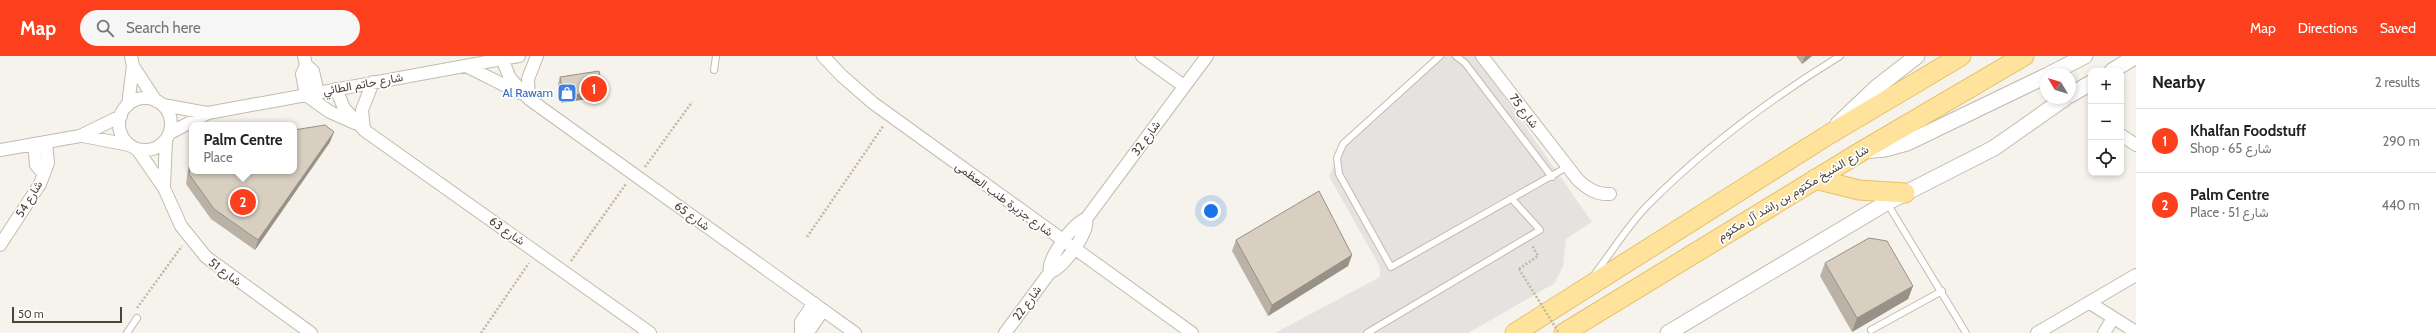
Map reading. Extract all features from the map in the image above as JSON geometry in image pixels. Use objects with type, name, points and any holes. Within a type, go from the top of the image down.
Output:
[{"type":"main road","points":[[1515,333],[1828,135],[1961,56]]},
{"type":"main road","name":"شارع الشيخ مكتوم بن راشد آل مكتوم","points":[[1564,333],[1815,179],[2024,56]]},
{"type":"main road","points":[[1815,179],[1867,191],[1905,193]]},
{"type":"street","name":"شارع حاتم الطائي","points":[[193,122],[208,113],[519,56]]},
{"type":"street","points":[[526,96],[528,79],[537,56]]},
{"type":"street","name":"شارع جزيرة طنب العظمى","points":[[823,56],[857,90],[891,116],[1192,333]]},
{"type":"street","points":[[1142,56],[1184,86]]},
{"type":"street","name":"شارع 32","points":[[1068,245],[1086,229],[1086,219],[1207,56]]},
{"type":"street","name":"شارع 75","points":[[1482,56],[1567,167],[1592,191],[1610,194]]},
{"type":"street","points":[[1828,135],[1877,87],[1917,56]]},
{"type":"street","points":[[2062,68],[2085,56]]},
{"type":"street","points":[[2117,68],[2136,56]]},
{"type":"street","name":"شارع 65","points":[[502,59],[510,78],[526,96]]},
{"type":"street","points":[[305,60],[313,71],[312,94]]},
{"type":"street","points":[[80,136],[133,147],[153,149],[168,137],[171,118],[132,61]]},
{"type":"street","points":[[0,150],[80,136],[121,116],[128,105],[132,61]]},
{"type":"street","name":"شارع 65","points":[[466,66],[493,81],[526,96],[855,333]]},
{"type":"street","points":[[1862,151],[1885,149],[1907,143],[2040,79]]},
{"type":"street","points":[[360,127],[362,110],[373,82]]},
{"type":"street","points":[[2076,92],[2088,85]]},
{"type":"street","name":"شارع 63","points":[[336,89],[344,108],[360,127]]},
{"type":"street","name":"شارع 63","points":[[312,94],[330,112],[360,127],[650,333]]},
{"type":"street","points":[[128,105],[142,98],[160,103]]},
{"type":"street","name":"شارع حاتم الطائي","points":[[160,103],[208,113]]},
{"type":"street","points":[[1668,333],[1886,202],[1968,163],[1994,148],[2056,104]]},
{"type":"street","points":[[121,116],[121,132],[133,147]]},
{"type":"street","name":"شارع حاتم الطائي","points":[[168,137],[189,124]]},
{"type":"street","name":"شارع 51","points":[[164,188],[168,137]]},
{"type":"street","points":[[2124,137],[2136,145]]},
{"type":"street","name":"شارع 54","points":[[0,245],[37,190],[43,173],[36,165],[40,143]]},
{"type":"street","name":"شارع 51","points":[[133,147],[164,188],[174,214],[189,237],[215,266],[307,332]]},
{"type":"street","name":"شارع 22","points":[[1005,333],[1050,272],[1059,268],[1068,245]]},
{"type":"street","points":[[2037,333],[2136,275]]},
{"type":"street","points":[[2090,303],[2136,332]]},
{"type":"street","points":[[801,332],[801,322],[819,307]]},
{"type":"street","points":[[2104,333],[2113,318]]},
{"type":"lane","points":[[714,70],[716,56]]},
{"type":"lane","points":[[1440,56],[1343,144],[1337,158],[1340,174],[1391,267],[1552,177],[1567,167]]},
{"type":"lane","points":[[1456,56],[1465,63],[1552,177]]},
{"type":"lane","points":[[1582,291],[1645,208],[1699,157],[1771,100],[1840,56]]},
{"type":"lane","points":[[1367,333],[1540,230],[1512,199]]},
{"type":"lane","points":[[1886,202],[1942,291],[1966,333]]},
{"type":"lane","points":[[1871,330],[1942,291]]},
{"type":"lane","points":[[127,333],[138,318]]},
{"type":"path","points":[[564,272],[635,175],[692,102]]},
{"type":"path","points":[[807,237],[891,116]]},
{"type":"path","points":[[138,318],[132,314],[189,237]]},
{"type":"path","points":[[481,333],[536,253]]},
{"type":"path","points":[[1538,256],[1519,269],[1559,333]]},
{"type":"shaded area","points":[[1437,56],[1476,56],[1592,222],[1566,239],[1563,266],[1555,283],[1468,333],[1275,333],[1380,277],[1380,267],[1329,176],[1345,141]]},
{"type":"building","points":[[599,71],[603,90],[564,97],[560,77]]},
{"type":"building","points":[[325,125],[334,132],[258,240],[214,209],[189,174],[297,174],[297,130]]},
{"type":"building","points":[[1319,191],[1352,255],[1272,305],[1236,240]]},
{"type":"building","points":[[1869,238],[1887,241],[1913,286],[1857,318],[1825,263]]},
{"type":"place","name":"Khalfan Foodstuff","points":[[594,89]]},
{"type":"place","name":"Al Rawam","points":[[567,93]]},
{"type":"place","name":"Palm Centre","points":[[243,202]]}]
